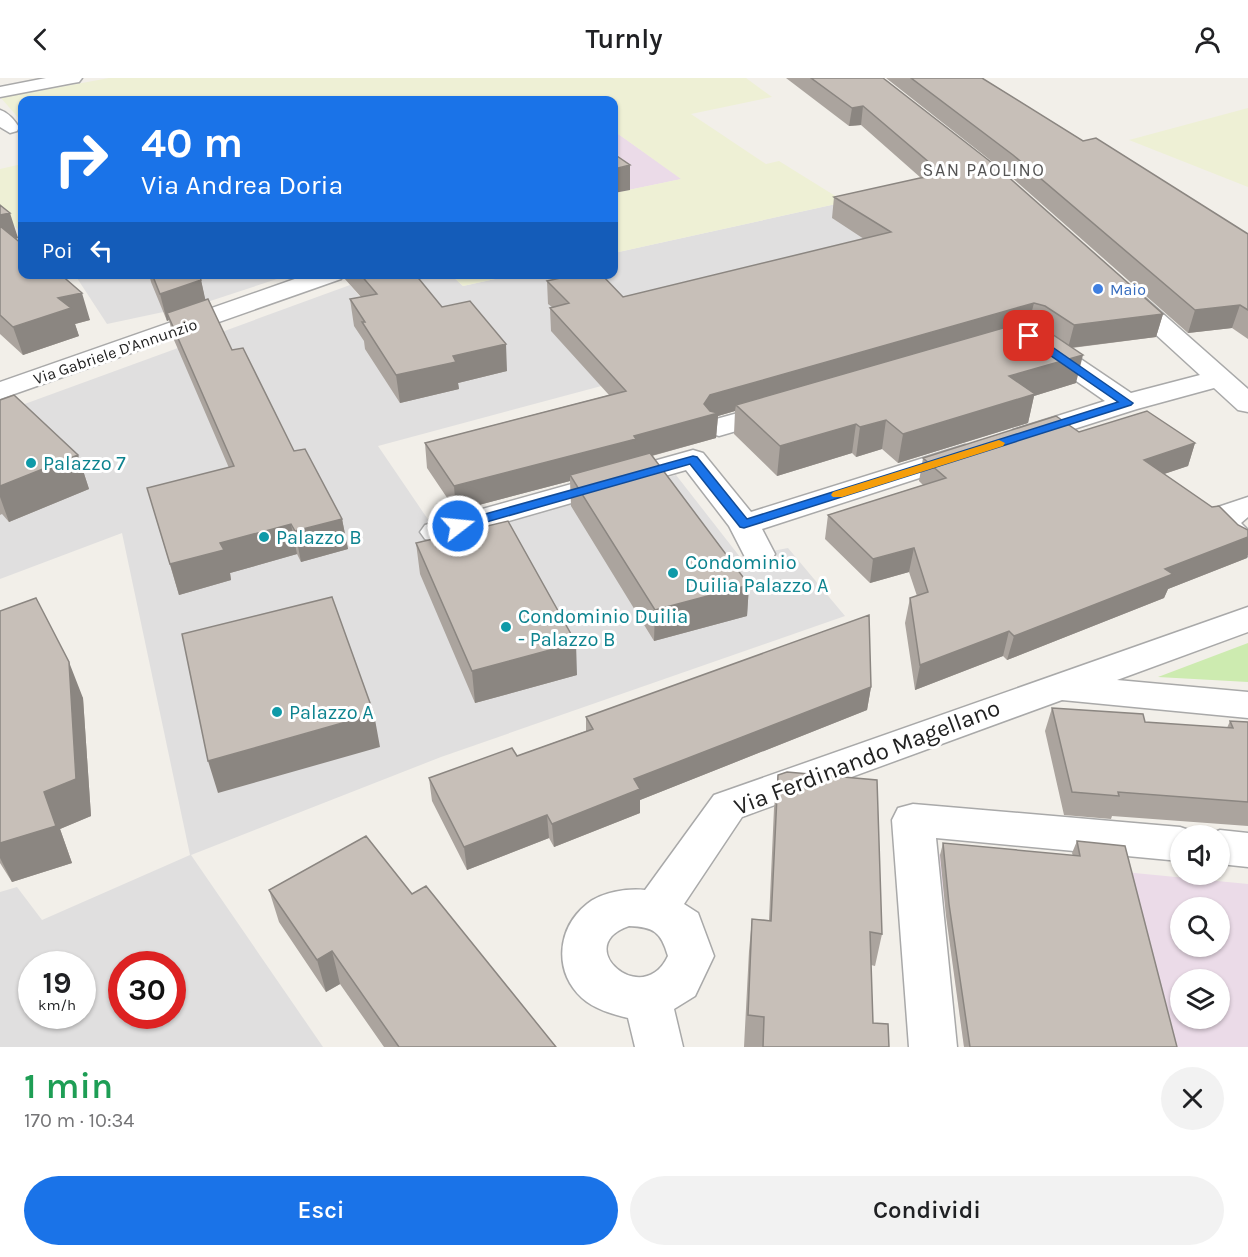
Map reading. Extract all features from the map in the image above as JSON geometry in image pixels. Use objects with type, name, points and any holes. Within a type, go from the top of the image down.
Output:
[{"type":"street","points":[[0,92],[73,78]]},
{"type":"street","name":"Via Gabriele D'Annunzio","points":[[0,392],[319,279]]},
{"type":"street","points":[[1114,283],[1248,404]]},
{"type":"street","points":[[1017,339],[1029,336],[1127,403]]},
{"type":"street","points":[[744,524],[1127,403],[1219,378]]},
{"type":"street","points":[[719,427],[800,403]]},
{"type":"street","points":[[436,532],[693,459],[744,524],[759,554]]},
{"type":"street","points":[[1248,506],[1229,514],[1225,523],[1232,533],[1248,546]]},
{"type":"street","name":"Via Ferdinando Magellano","points":[[656,909],[728,806],[1248,619]]},
{"type":"street","name":"Via Ferdinando Magellano","points":[[1054,687],[1248,705]]},
{"type":"street","points":[[933,1047],[913,820],[1170,843]]},
{"type":"street","points":[[1230,848],[1248,850]]},
{"type":"street","points":[[629,907],[656,909],[682,927],[691,956],[678,983],[648,999],[618,997],[595,982],[584,960],[587,935],[604,916],[629,907]]},
{"type":"street","points":[[648,999],[659,1047]]},
{"type":"shaded area","points":[[618,134],[682,179],[618,192]]},
{"type":"shaded area","points":[[845,202],[971,254],[691,362],[378,446],[442,540],[676,475],[740,557],[788,548],[845,616],[441,757],[191,855],[323,1047],[0,1047],[0,892],[17,887],[42,920],[190,855],[122,533],[0,579],[0,413],[350,285],[362,299],[392,279],[455,279],[463,286],[495,279],[618,279],[618,252]]},
{"type":"shaded area","points":[[78,279],[277,279],[201,304],[107,324]]},
{"type":"shaded area","points":[[938,854],[1170,876],[1170,885],[1230,885],[1230,882],[1248,884],[1248,1047],[964,1047]]},
{"type":"green space","points":[[109,78],[746,78],[772,97],[691,114],[766,164],[779,161],[845,202],[618,252],[618,192],[681,179],[618,134],[618,96],[18,96],[18,117],[1,98]]},
{"type":"green space","points":[[1248,108],[1248,187],[1129,140]]},
{"type":"green space","points":[[18,165],[18,229],[0,215],[0,169]]},
{"type":"green space","points":[[455,279],[495,279],[463,286]]},
{"type":"green space","points":[[1248,643],[1248,682],[1158,677]]},
{"type":"building","points":[[811,78],[883,78],[996,166],[1163,314],[1074,325],[1045,306],[1034,303],[710,395],[704,404],[710,411],[718,413],[634,436],[636,439],[454,486],[425,443],[626,391],[550,308],[569,303],[547,281],[606,279],[623,297],[891,232],[834,197],[944,175],[863,106],[852,108]]},
{"type":"building","points":[[911,78],[982,78],[1083,141],[1096,138],[1248,234],[1248,310],[1240,305],[1195,310],[1013,155]]},
{"type":"building","points":[[618,157],[630,165],[618,168]]},
{"type":"building","points":[[0,205],[10,213],[0,215]]},
{"type":"building","points":[[0,226],[18,241],[18,279],[66,279],[82,293],[58,298],[71,308],[13,327],[0,315]]},
{"type":"building","points":[[154,279],[201,280],[160,294]]},
{"type":"building","points":[[364,279],[419,279],[442,307],[470,301],[506,344],[453,356],[456,362],[396,375],[350,299],[377,294]]},
{"type":"building","points":[[208,299],[232,350],[243,348],[294,451],[305,449],[342,519],[295,531],[291,524],[220,543],[224,550],[170,564],[147,488],[234,466],[167,313]]},
{"type":"building","points":[[1031,320],[1083,355],[1009,376],[1035,394],[903,434],[886,420],[860,427],[856,424],[780,446],[736,405]]},
{"type":"building","points":[[14,395],[78,455],[0,486],[0,400]]},
{"type":"building","points":[[1147,411],[1195,443],[1144,460],[1212,507],[1219,506],[1238,525],[1248,530],[1248,537],[1165,569],[1173,574],[1014,636],[1009,631],[920,665],[910,598],[928,592],[914,548],[873,559],[828,515],[946,478],[923,458],[1056,416],[1079,432]]},
{"type":"building","points":[[650,453],[749,585],[655,610],[570,475]]},
{"type":"building","name":"Condominio Duilia - Palazzo B","points":[[508,521],[576,643],[472,671],[416,543]]},
{"type":"building","name":"Palazzo A","points":[[332,597],[374,714],[208,761],[182,634]]},
{"type":"building","points":[[36,598],[69,662],[76,779],[44,792],[56,826],[0,843],[0,611]]},
{"type":"building","points":[[869,615],[871,687],[634,779],[640,789],[552,824],[547,815],[464,847],[429,778],[512,748],[517,756],[593,729],[586,717]]},
{"type":"building","points":[[1052,708],[1143,714],[1145,722],[1233,728],[1230,721],[1248,722],[1248,802],[1118,792],[1119,796],[1072,792]]},
{"type":"building","points":[[787,772],[877,780],[882,934],[870,932],[873,1023],[888,1024],[889,1047],[763,1047],[764,1017],[748,1015],[752,919],[771,921],[778,775]]},
{"type":"building","points":[[366,836],[412,894],[426,886],[556,1047],[399,1047],[332,951],[317,960],[269,890]]},
{"type":"building","points":[[1077,841],[1125,846],[1170,1020],[1170,1029],[1172,1029],[1177,1047],[970,1047],[949,904],[943,843],[1080,856]]},
{"type":"slow traffic","points":[[837,495],[999,443]]},
{"type":"place","name":"Maio","points":[[1098,289]]},
{"type":"place","name":"Palazzo 7","points":[[31,463]]},
{"type":"place","name":"Palazzo B","points":[[264,537]]},
{"type":"place","name":"Condominio Duilia Palazzo A","points":[[673,573]]},
{"type":"place","name":"Condominio Duilia - Palazzo B","points":[[506,627]]},
{"type":"place","name":"Palazzo A","points":[[277,712]]},
{"type":"district","name":"SAN PAOLINO","points":[[984,170]]},
{"type":"route","points":[[458,526],[693,459],[744,524],[1127,403],[1029,336]]}]
